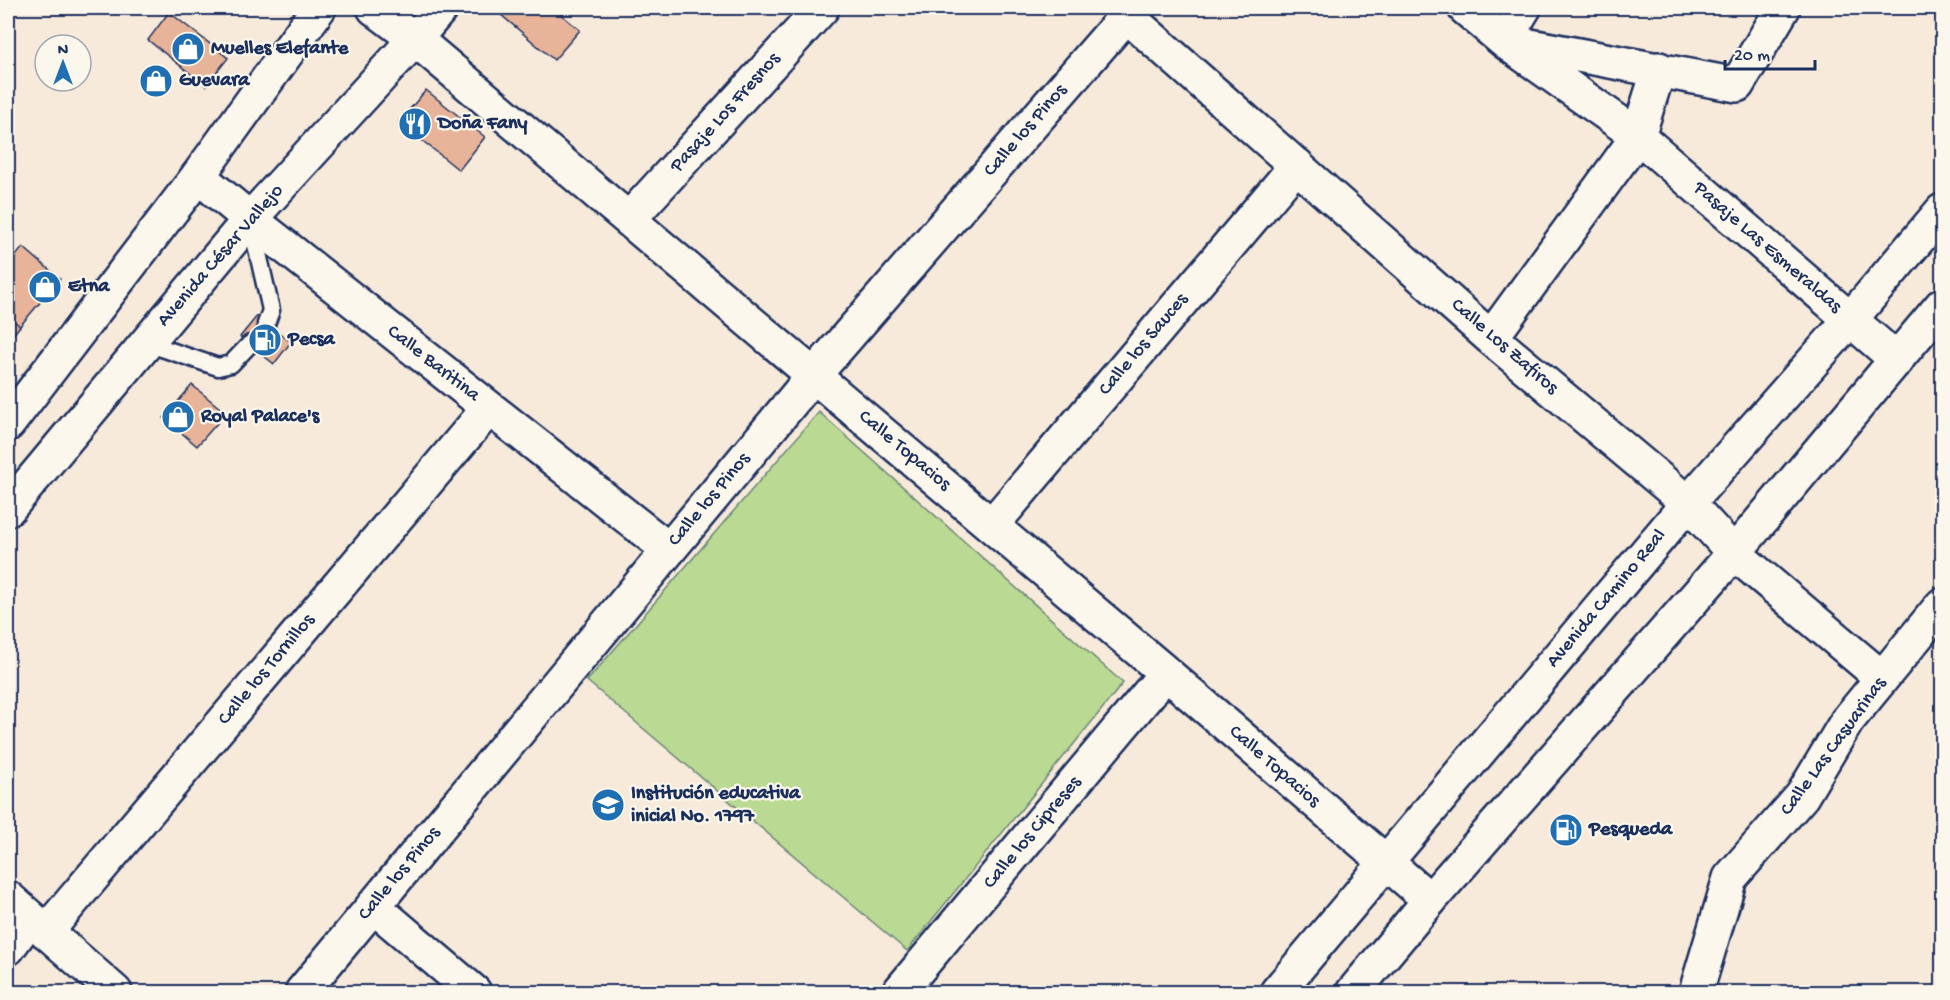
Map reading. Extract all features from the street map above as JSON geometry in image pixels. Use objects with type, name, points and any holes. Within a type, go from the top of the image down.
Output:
[{"type":"street","points":[[8,424],[198,176],[319,8]]},
{"type":"street","name":"Calle Topacios","points":[[374,8],[415,39],[992,525],[1430,900]]},
{"type":"street","name":"Avenida César Vallejo","points":[[8,509],[250,219],[441,8]]},
{"type":"street","name":"Pasaje Los Fresnos","points":[[629,219],[822,8]]},
{"type":"street","name":"Pasaje Las Esmeraldas","points":[[1465,8],[1504,41],[1638,136],[1849,321],[1897,360]]},
{"type":"street","points":[[1524,8],[1504,41],[1737,85],[1783,8]]},
{"type":"street","name":"Calle Los Zafiros","points":[[1126,10],[1491,338],[1688,503],[1734,553],[1882,678]]},
{"type":"street","name":"Calle los Pinos","points":[[302,993],[814,375],[1126,10]]},
{"type":"street","points":[[1491,338],[1638,136],[1659,69]]},
{"type":"street","name":"Calle los Sauces","points":[[992,525],[1297,165]]},
{"type":"street","name":"Calle Baritina","points":[[198,176],[669,550]]},
{"type":"street","name":"Avenida Camino Real","points":[[1277,993],[1688,503],[1849,321],[1942,211]]},
{"type":"street","points":[[1353,993],[1430,900],[1734,553],[1942,305]]},
{"type":"street","name":"Calle los Tornillos","points":[[8,948],[28,916],[489,408]]},
{"type":"street","name":"Calle Las Casuarinas","points":[[1696,993],[1731,878],[1802,796],[1847,721],[1942,605]]},
{"type":"street","name":"Calle los Cipreses","points":[[899,993],[1166,673]]},
{"type":"street","points":[[374,906],[474,993]]},
{"type":"street","points":[[28,916],[115,993]]},
{"type":"lane","points":[[250,219],[271,310],[266,324]]},
{"type":"lane","points":[[147,343],[218,367],[231,364],[250,344]]},
{"type":"green space","points":[[819,412],[1123,683],[907,951],[587,681]]},
{"type":"building","points":[[493,8],[553,8],[580,30],[554,60]]},
{"type":"building","name":"Muelles Elefante","points":[[169,12],[228,58],[206,86],[148,40]]},
{"type":"building","points":[[426,90],[485,137],[459,170],[399,122]]},
{"type":"building","points":[[23,247],[60,279],[20,326],[8,316],[8,259],[11,262]]},
{"type":"building","points":[[8,316],[20,326],[8,341]]},
{"type":"building","name":"Pecsa","points":[[257,316],[291,342],[274,364],[240,337]]},
{"type":"building","points":[[192,385],[226,413],[197,446],[164,418]]},
{"type":"place","name":"Muelles Elefante","points":[[188,49]]},
{"type":"place","name":"Guevara","points":[[156,81]]},
{"type":"place","name":"Doña Fany","points":[[415,124]]},
{"type":"place","name":"Etna","points":[[45,287]]},
{"type":"place","name":"Pecsa","points":[[265,340]]},
{"type":"place","name":"Royal Palace's","points":[[178,417]]},
{"type":"place","name":"Institución educativa inicial No. 1797","points":[[608,805]]},
{"type":"place","name":"Pesqueda","points":[[1566,830]]}]
